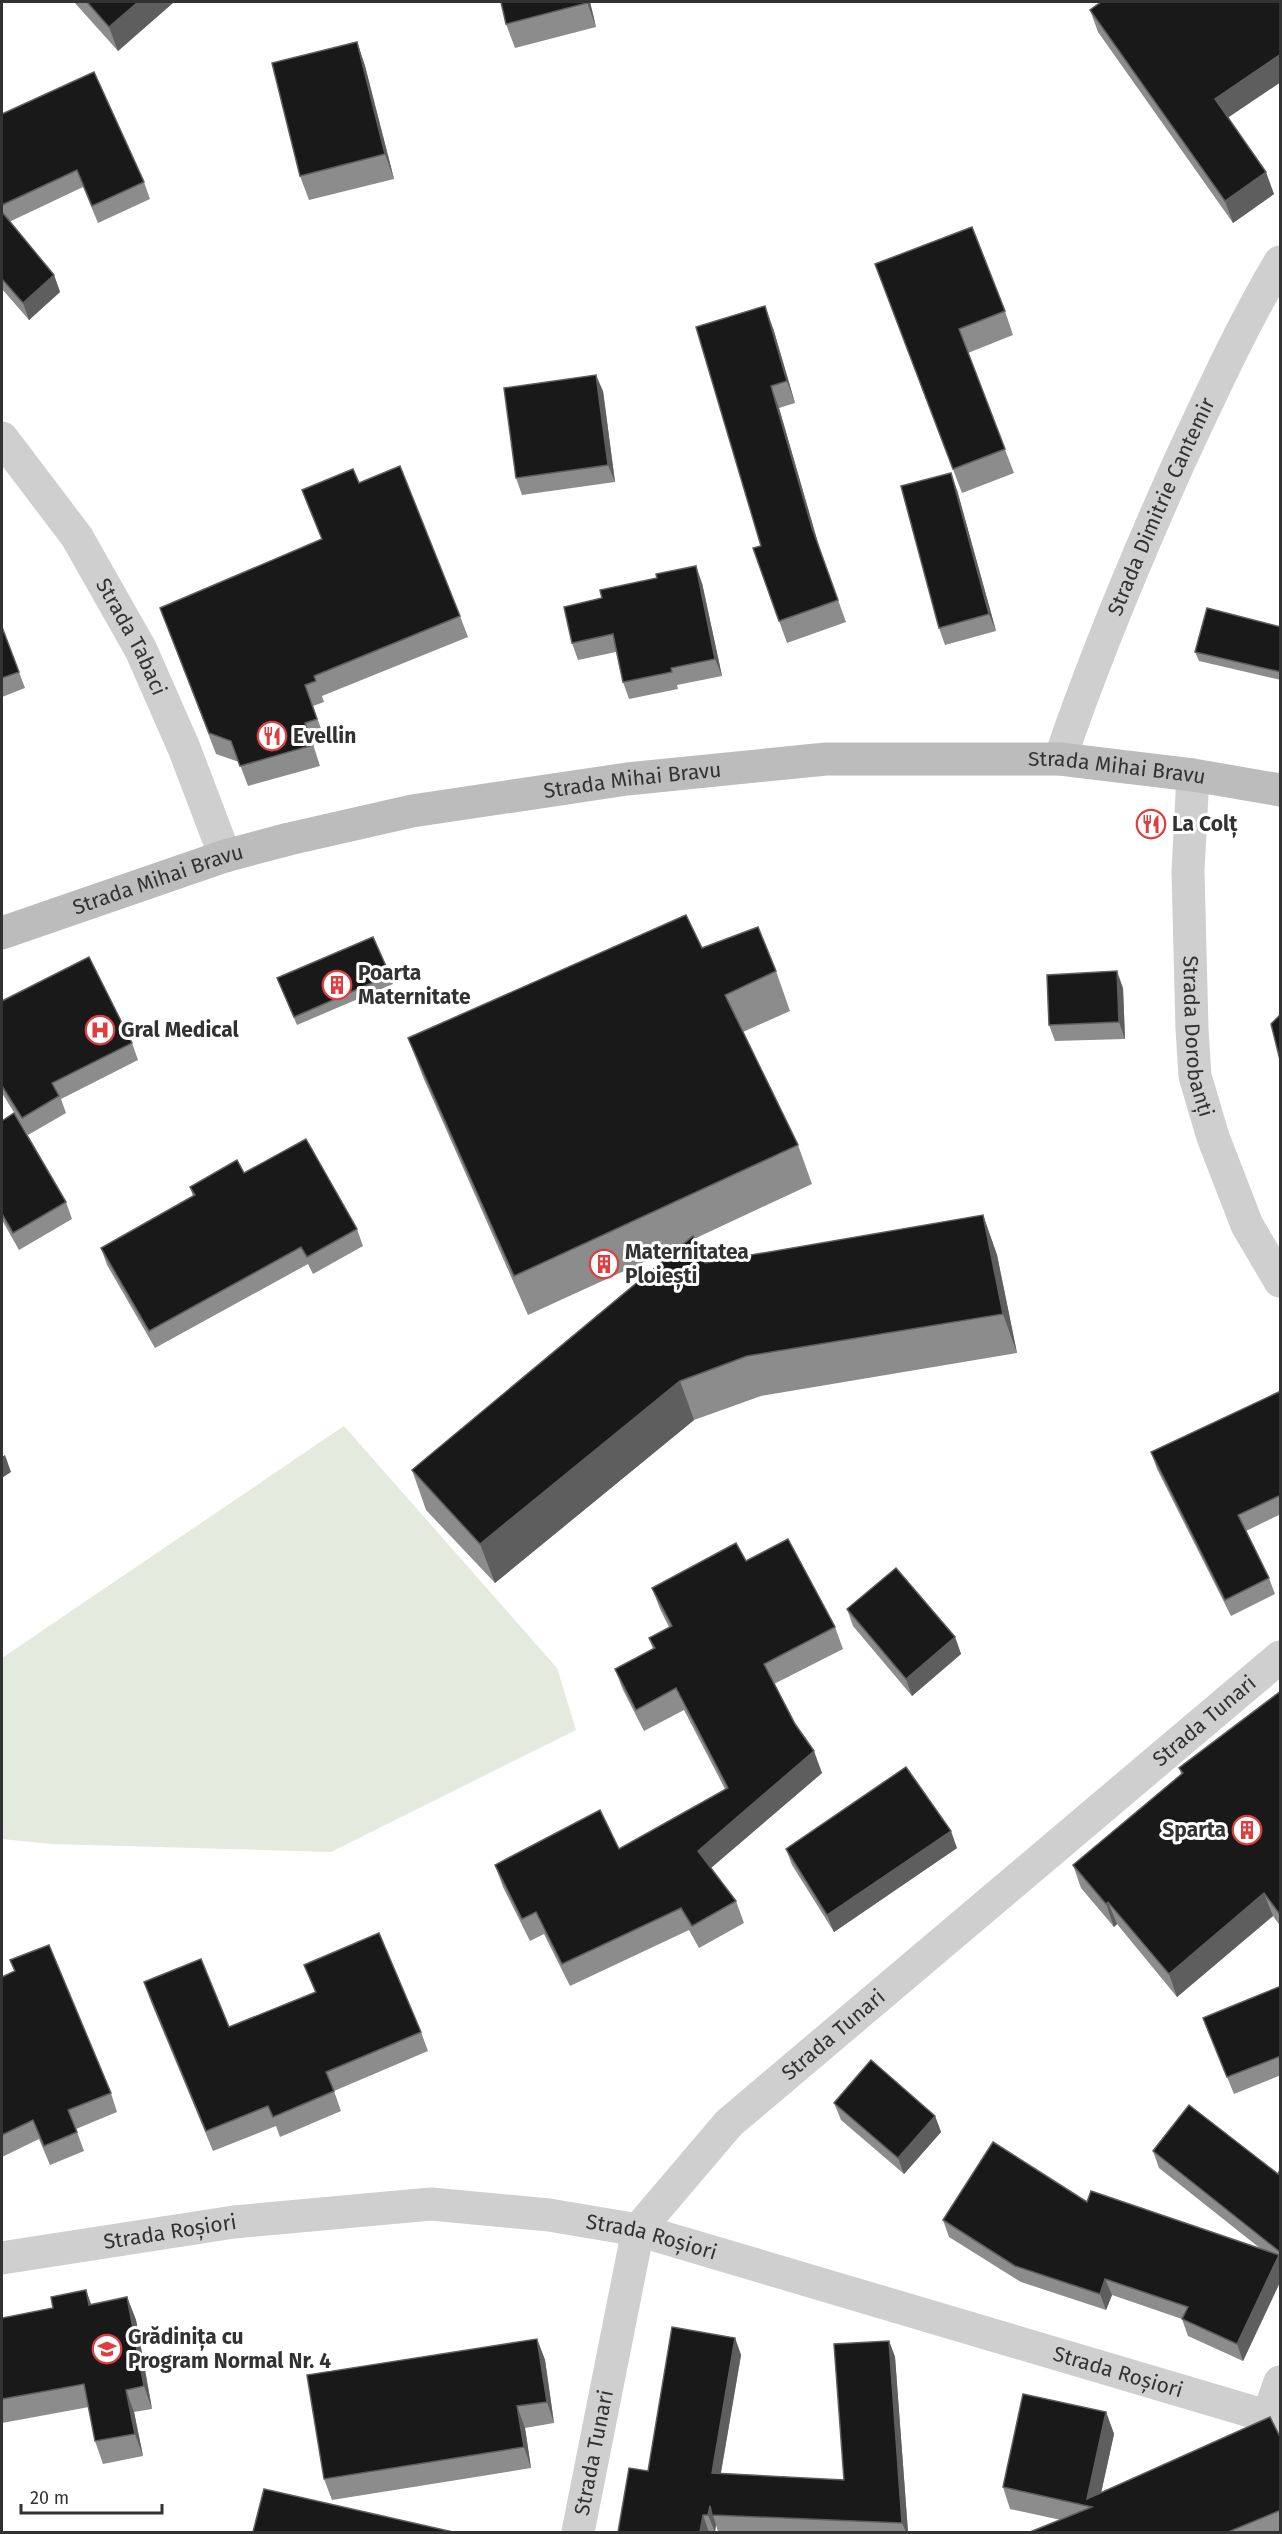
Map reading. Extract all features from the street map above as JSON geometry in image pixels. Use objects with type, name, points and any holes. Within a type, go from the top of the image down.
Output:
[{"type":"main road","name":"Strada Mihai Bravu","points":[[2,933],[225,856],[412,811],[627,779],[826,759],[1060,759],[1193,775],[1281,790]]},
{"type":"street","name":"Strada Dimitrie Cantemir","points":[[1060,759],[1082,694],[1138,554],[1224,366],[1281,262]]},
{"type":"street","name":"Strada Tabaci","points":[[2,438],[76,537],[141,650],[184,748],[225,856]]},
{"type":"street","name":"Strada Dorobanți","points":[[1193,775],[1188,871],[1195,1076],[1213,1137],[1247,1225],[1281,1281]]},
{"type":"street","name":"Strada Tunari","points":[[578,2532],[638,2230],[729,2123],[1281,1657]]},
{"type":"street","name":"Strada Roșiori","points":[[2,2258],[234,2222],[431,2204],[549,2215],[638,2230],[1274,2418]]},
{"type":"street","points":[[1274,2418],[1281,2382]]},
{"type":"shaded area","points":[[344,1426],[557,1668],[576,1730],[331,1852],[52,1844],[2,1839],[2,1658]]},
{"type":"building","points":[[87,2],[138,2],[109,27]]},
{"type":"building","points":[[501,2],[587,2],[587,3],[506,24]]},
{"type":"building","points":[[1101,2],[1281,2],[1281,54],[1215,99],[1266,172],[1225,201],[1090,10]]},
{"type":"building","points":[[357,42],[385,154],[300,176],[272,63]]},
{"type":"building","points":[[94,72],[144,182],[92,206],[77,170],[2,205],[2,114]]},
{"type":"building","points":[[2,212],[54,275],[23,303],[2,279]]},
{"type":"building","points":[[972,227],[1005,311],[959,329],[1005,449],[953,469],[875,264]]},
{"type":"building","points":[[765,306],[787,381],[771,386],[812,528],[838,600],[779,621],[753,548],[761,546],[696,327]]},
{"type":"building","points":[[596,375],[608,465],[516,478],[504,388]]},
{"type":"building","points":[[400,466],[460,616],[314,676],[316,681],[305,685],[317,719],[305,723],[313,745],[240,766],[231,741],[209,733],[160,608],[322,539],[302,490],[353,469],[359,483]]},
{"type":"building","points":[[951,473],[989,614],[939,628],[901,486]]},
{"type":"building","points":[[696,566],[715,659],[671,668],[672,672],[623,682],[613,634],[572,643],[564,607],[602,598],[600,590],[657,578],[656,574]]},
{"type":"building","points":[[1207,608],[1281,627],[1281,672],[1195,652]]},
{"type":"building","points":[[2,627],[19,672],[2,678]]},
{"type":"building","points":[[686,915],[702,948],[758,927],[776,971],[725,995],[798,1145],[514,1276],[408,1038]]},
{"type":"building","name":"Poarta Maternitate","points":[[373,937],[390,975],[294,1017],[277,978]]},
{"type":"building","points":[[89,957],[132,1043],[52,1083],[59,1096],[22,1118],[2,1086],[2,1001]]},
{"type":"building","points":[[1117,971],[1119,1022],[1049,1025],[1047,975]]},
{"type":"building","points":[[1281,1014],[1281,1064],[1271,1024]]},
{"type":"building","points":[[14,1113],[66,1202],[13,1233],[2,1214],[2,1121]]},
{"type":"building","points":[[306,1139],[357,1229],[307,1257],[301,1247],[149,1331],[101,1248],[195,1195],[190,1187],[237,1160],[244,1173]]},
{"type":"building","points":[[983,1215],[1003,1314],[747,1356],[680,1381],[480,1544],[412,1470],[693,1236],[705,1263]]},
{"type":"building","points":[[1281,1391],[1281,1495],[1238,1515],[1269,1578],[1225,1600],[1151,1452]]},
{"type":"building","points":[[788,1539],[835,1627],[764,1664],[795,1724],[814,1751],[698,1851],[736,1901],[692,1926],[681,1908],[562,1964],[536,1912],[522,1919],[495,1865],[600,1810],[619,1849],[728,1788],[676,1688],[636,1710],[615,1669],[655,1648],[649,1638],[672,1626],[652,1588],[736,1543],[746,1561]]},
{"type":"building","points":[[896,1568],[955,1637],[906,1679],[847,1609]]},
{"type":"building","points":[[1281,1691],[1281,1916],[1264,1893],[1169,1974],[1108,1902],[1106,1904],[1073,1865],[1183,1773],[1179,1768]]},
{"type":"building","points":[[906,1767],[951,1831],[827,1915],[786,1849]]},
{"type":"building","points":[[379,1933],[421,2032],[326,2072],[334,2091],[273,2117],[268,2106],[206,2131],[144,1982],[201,1959],[229,2027],[316,1992],[304,1965]]},
{"type":"building","points":[[49,1945],[111,2093],[68,2110],[77,2132],[44,2146],[33,2120],[2,2135],[2,1977],[15,1971],[10,1960]]},
{"type":"building","points":[[1281,1986],[1281,2056],[1227,2077],[1203,2018]]},
{"type":"building","points":[[871,2060],[935,2116],[898,2158],[834,2103]]},
{"type":"building","points":[[1189,2105],[1278,2174],[1281,2168],[1280,2252],[1153,2151]]},
{"type":"building","points":[[993,2142],[1087,2202],[1091,2191],[1279,2255],[1237,2344],[1182,2319],[1188,2307],[1105,2279],[1100,2294],[1015,2266],[943,2220]]},
{"type":"building","name":"Grădinița cu Program Normal Nr. 4","points":[[86,2290],[89,2305],[127,2297],[144,2386],[126,2390],[135,2434],[95,2441],[84,2384],[2,2399],[2,2318],[53,2308],[51,2297]]},
{"type":"building","points":[[672,2327],[735,2338],[712,2473],[844,2480],[834,2344],[889,2341],[902,2523],[712,2515],[710,2506],[708,2515],[703,2515],[700,2532],[618,2532],[629,2468],[648,2471]]},
{"type":"building","points":[[537,2339],[547,2402],[517,2406],[524,2447],[324,2479],[307,2375]]},
{"type":"building","points":[[1023,2394],[1106,2412],[1087,2499],[1270,2417],[1281,2439],[1281,2510],[1228,2532],[1030,2532],[1092,2507],[1003,2487]]},
{"type":"building","points":[[264,2489],[453,2532],[253,2532]]},
{"type":"place","name":"Evellin","points":[[272,736]]},
{"type":"place","name":"La Colț","points":[[1151,824]]},
{"type":"place","name":"Poarta Maternitate","points":[[337,985]]},
{"type":"place","name":"Gral Medical","points":[[100,1030]]},
{"type":"place","name":"Maternitatea Ploiești","points":[[604,1264]]},
{"type":"place","name":"Sparta","points":[[1247,1830]]},
{"type":"place","name":"Grădinița cu Program Normal Nr. 4","points":[[107,2349]]}]
